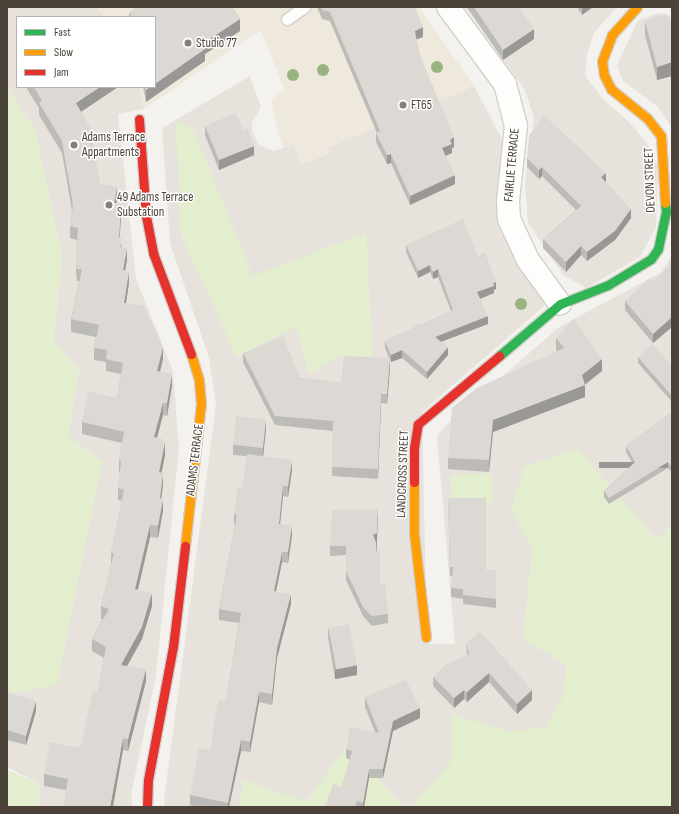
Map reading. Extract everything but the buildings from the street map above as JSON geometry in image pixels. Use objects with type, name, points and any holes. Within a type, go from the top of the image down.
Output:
[{"type":"street","name":"FAIRLIE TERRACE","points":[[448,7],[505,84],[516,126],[508,202],[509,219],[528,260],[560,304]]},
{"type":"street","name":"DEVON STREET","points":[[560,304],[608,285],[641,266],[651,259],[661,237],[666,212],[661,136],[647,118],[611,88],[603,68],[605,49],[612,35],[637,7]]},
{"type":"street","name":"ADAMS TERRACE","points":[[139,119],[146,216],[153,253],[193,359],[199,380],[201,404],[173,647],[148,780],[147,807]]},
{"type":"street","name":"LANDCROSS STREET","points":[[426,637],[414,534],[414,448],[418,424],[560,304]]},
{"type":"lane","points":[[287,19],[304,7]]},
{"type":"shaded area","points":[[7,7],[97,7],[103,16],[16,16],[16,88],[140,88],[144,109],[118,114],[136,279],[173,371],[179,447],[156,676],[131,795],[132,807],[38,807],[39,784],[7,767],[7,694],[68,435],[79,369],[53,341],[62,256],[35,130],[7,88]]},
{"type":"shaded area","points":[[97,7],[419,7],[474,86],[328,147],[330,153],[302,164],[294,144],[284,148],[279,137],[271,100],[284,90],[261,30],[144,109],[140,88],[156,88],[156,16],[103,16]]},
{"type":"shaded area","points":[[465,7],[617,7],[594,33],[587,54],[585,76],[604,100],[630,123],[647,143],[658,166],[656,227],[640,257],[586,288],[563,275],[528,223],[525,183],[534,118],[525,90]]},
{"type":"shaded area","points":[[659,13],[672,16],[672,128],[658,107],[623,81],[617,65],[638,20]]},
{"type":"shaded area","points":[[250,76],[261,107],[252,122],[252,131],[259,145],[274,151],[294,144],[302,164],[330,153],[328,147],[474,86],[505,145],[501,201],[546,298],[543,307],[422,412],[427,644],[455,644],[437,437],[443,428],[559,327],[660,273],[672,256],[672,807],[165,807],[164,800],[216,405],[209,358],[170,243],[162,128]]},
{"type":"green space","points":[[7,88],[35,129],[62,256],[53,341],[79,369],[68,435],[102,462],[57,685],[7,694]]},
{"type":"green space","points":[[176,120],[193,129],[253,276],[366,233],[373,360],[342,355],[309,374],[296,327],[237,357],[181,235]]},
{"type":"green space","points":[[577,448],[657,540],[672,524],[672,807],[411,807],[451,762],[452,714],[510,732],[546,727],[564,695],[566,664],[523,640],[532,549],[511,511],[524,467]]},
{"type":"green space","points":[[491,473],[493,503],[452,506],[450,476]]},
{"type":"green space","points":[[347,745],[404,807],[239,807],[244,780],[306,801]]},
{"type":"green space","points":[[7,770],[39,784],[38,807],[7,807]]},
{"type":"traffic: fast","points":[[499,356],[560,304],[608,285],[651,259],[658,249],[666,212],[665,203]]},
{"type":"traffic: slow","points":[[637,7],[612,35],[602,61],[604,75],[611,89],[647,118],[661,136],[665,203]]},
{"type":"traffic: slow","points":[[185,546],[201,404],[199,380],[191,354]]},
{"type":"traffic: slow","points":[[414,482],[414,534],[426,637]]},
{"type":"traffic: jam","points":[[139,119],[146,216],[153,253],[191,354]]},
{"type":"traffic: jam","points":[[414,482],[414,448],[418,424],[499,356]]},
{"type":"traffic: jam","points":[[147,807],[148,780],[173,647],[185,546]]},
{"type":"place","name":"Studio 77","points":[[188,43]]},
{"type":"place","name":"FT65","points":[[403,105]]},
{"type":"place","name":"Adams Terrace Appartments","points":[[74,145]]},
{"type":"place","name":"49 Adams Terrace Substation","points":[[109,205]]}]
